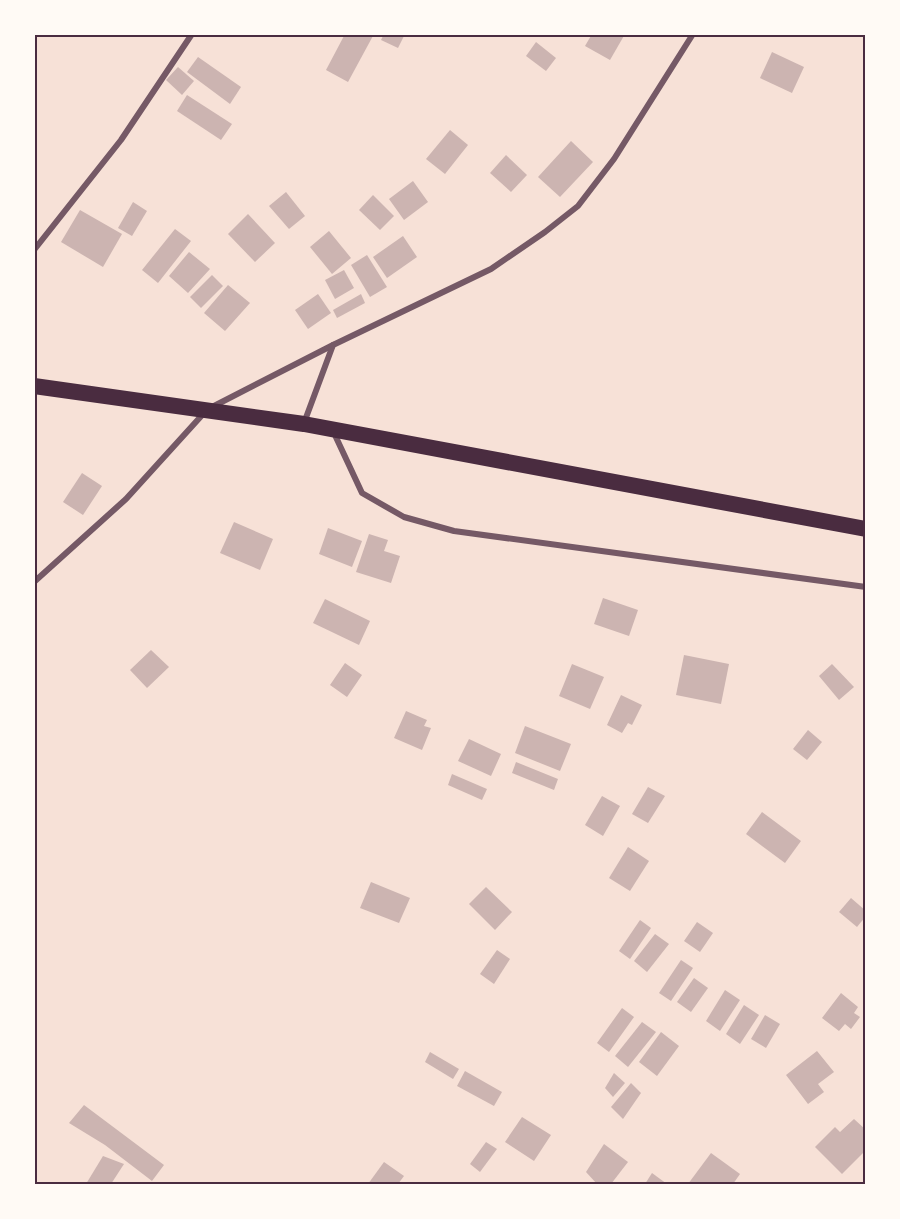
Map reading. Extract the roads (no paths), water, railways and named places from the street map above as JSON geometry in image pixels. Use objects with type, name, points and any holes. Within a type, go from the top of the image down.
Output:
[{"type":"highway","points":[[34,386],[304,424],[866,529]]},
{"type":"street","points":[[34,250],[121,140],[192,34]]},
{"type":"street","points":[[34,582],[126,499],[207,409],[491,269],[578,206],[614,159],[693,34]]},
{"type":"street","points":[[304,424],[333,345]]},
{"type":"street","points":[[332,429],[362,493],[404,517],[454,531],[866,587]]}]
